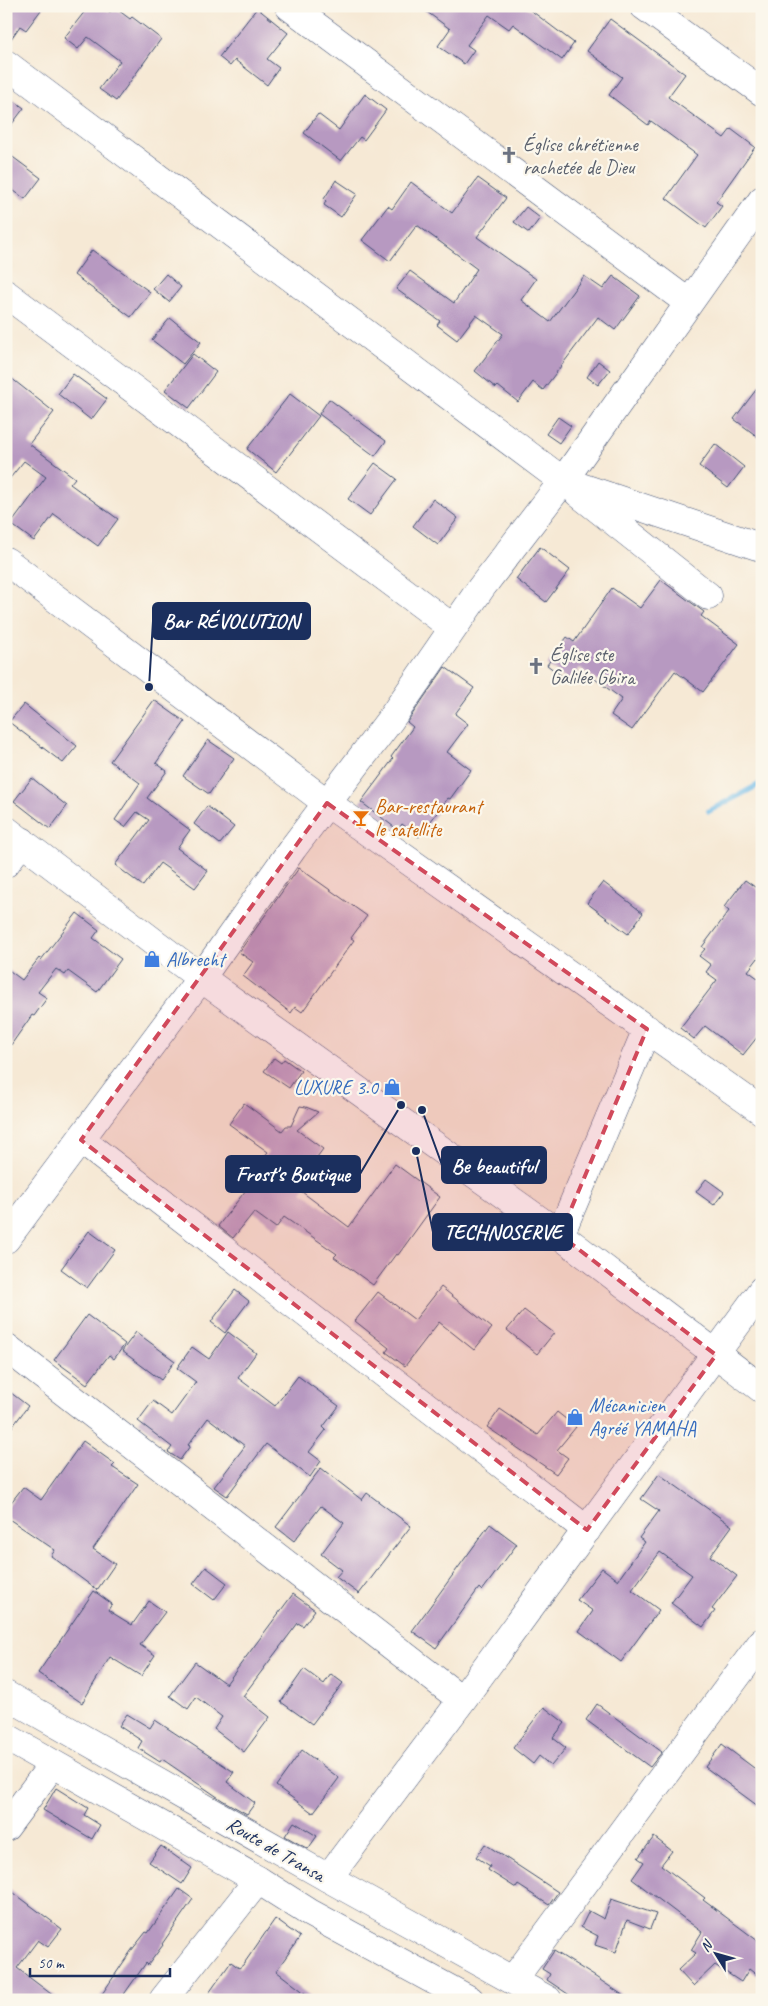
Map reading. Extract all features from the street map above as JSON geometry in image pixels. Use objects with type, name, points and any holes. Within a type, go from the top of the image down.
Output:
[{"type":"street","points":[[289,6],[689,303]]},
{"type":"street","points":[[644,6],[762,92]]},
{"type":"street","points":[[6,64],[563,482],[708,596]]},
{"type":"street","points":[[6,1238],[81,1140],[327,803],[390,720],[481,588],[563,482],[762,200]]},
{"type":"street","points":[[6,294],[453,628]]},
{"type":"street","points":[[563,482],[757,546],[762,542]]},
{"type":"street","points":[[6,561],[327,803],[762,1111]]},
{"type":"street","points":[[6,863],[14,835],[201,978],[560,1235],[762,1389]]},
{"type":"street","points":[[560,1235],[647,1030]]},
{"type":"street","points":[[81,1140],[587,1530]]},
{"type":"street","points":[[328,1878],[462,1700],[762,1290]]},
{"type":"street","points":[[6,1347],[462,1700]]},
{"type":"street","points":[[513,1980],[762,1642]]},
{"type":"street","name":"Route de Transa","points":[[6,1695],[328,1878],[548,2000]]},
{"type":"street","name":"Route de Transa","points":[[6,1737],[258,1880],[310,1912],[470,2000]]},
{"type":"street","points":[[6,1827],[53,1764]]},
{"type":"street","points":[[164,2000],[258,1880]]},
{"type":"highlighted area","points":[[327,803],[647,1029],[560,1235],[716,1355],[587,1530],[81,1140]]},
{"type":"building","points":[[6,6],[44,6],[26,30],[20,26],[6,46]]},
{"type":"building","points":[[89,6],[102,6],[110,12],[114,7],[130,19],[132,17],[161,39],[116,101],[99,89],[120,61],[88,37],[78,49],[64,38]]},
{"type":"building","points":[[419,6],[525,6],[574,43],[562,60],[513,24],[509,29],[489,15],[467,45],[474,50],[464,64],[438,46],[450,29]]},
{"type":"building","points":[[257,8],[288,33],[267,59],[279,68],[267,85],[235,60],[230,66],[219,57]]},
{"type":"building","points":[[610,19],[685,74],[668,97],[724,138],[731,129],[755,147],[716,202],[722,206],[706,228],[666,198],[697,155],[651,121],[648,125],[609,95],[622,77],[587,51]]},
{"type":"building","points":[[365,94],[386,110],[364,140],[360,137],[341,161],[304,133],[318,114],[339,130]]},
{"type":"building","points":[[6,95],[24,108],[6,132]]},
{"type":"building","points":[[6,152],[41,178],[25,199],[6,185]]},
{"type":"building","points":[[478,178],[506,198],[477,237],[536,279],[521,300],[550,322],[584,276],[603,289],[613,276],[640,296],[615,330],[598,317],[543,390],[533,382],[518,402],[498,386],[496,388],[475,371],[503,334],[476,315],[457,340],[437,325],[440,321],[396,289],[410,271],[454,303],[477,269],[417,225],[390,261],[362,240],[388,206],[392,209],[411,182],[452,213]]},
{"type":"building","points":[[336,180],[357,194],[341,217],[324,205],[326,201],[324,199]]},
{"type":"building","points":[[526,207],[540,218],[529,233],[514,222]]},
{"type":"building","points":[[92,250],[150,292],[131,317],[74,275]]},
{"type":"building","points":[[166,274],[181,287],[169,302],[153,289]]},
{"type":"building","points":[[170,318],[201,342],[183,364],[152,340]]},
{"type":"building","points":[[193,354],[216,372],[189,408],[165,390]]},
{"type":"building","points":[[598,361],[610,370],[598,385],[587,377]]},
{"type":"building","points":[[6,374],[54,412],[29,444],[75,478],[70,484],[118,519],[98,546],[54,514],[34,541],[11,524],[46,477],[24,461],[6,483]]},
{"type":"building","points":[[73,374],[107,399],[91,420],[58,394]]},
{"type":"building","points":[[762,382],[762,440],[734,419]]},
{"type":"building","points":[[290,394],[319,416],[276,472],[247,449]]},
{"type":"building","points":[[329,399],[386,441],[375,456],[319,414]]},
{"type":"building","points":[[558,417],[571,426],[559,443],[546,434]]},
{"type":"building","points":[[715,444],[744,467],[728,488],[699,466]]},
{"type":"building","points":[[375,463],[397,479],[370,515],[348,499]]},
{"type":"building","points":[[433,499],[458,518],[438,545],[413,526]]},
{"type":"building","points":[[540,547],[570,570],[546,602],[516,579]]},
{"type":"building","points":[[661,580],[704,612],[701,616],[739,644],[703,692],[675,671],[632,730],[611,715],[622,699],[580,668],[570,682],[547,665],[567,637],[574,642],[612,588],[640,608]]},
{"type":"building","points":[[445,667],[474,688],[455,714],[468,724],[447,752],[471,770],[419,837],[402,824],[398,830],[361,802],[393,759],[391,757],[413,727],[407,722]]},
{"type":"building","points":[[154,700],[185,722],[156,763],[167,771],[147,798],[190,830],[177,848],[208,871],[195,888],[160,863],[143,886],[115,865],[149,820],[137,812],[125,827],[115,820],[140,783],[110,761]]},
{"type":"building","points":[[24,704],[77,746],[63,763],[9,722]]},
{"type":"building","points":[[208,740],[234,758],[209,794],[183,776]]},
{"type":"building","points":[[32,778],[67,806],[50,829],[14,801]]},
{"type":"building","points":[[207,806],[234,827],[220,844],[194,824]]},
{"type":"building","points":[[299,868],[367,916],[351,938],[354,940],[302,1012],[295,1007],[291,1013],[243,976],[253,962],[239,952]]},
{"type":"building","points":[[745,880],[762,892],[762,953],[748,971],[762,981],[762,1031],[743,1055],[705,1026],[694,1039],[680,1028],[717,980],[706,972],[711,965],[699,956],[705,949],[702,947],[729,911],[724,907]]},
{"type":"building","points":[[603,882],[643,913],[628,934],[587,903]]},
{"type":"building","points":[[77,913],[99,930],[93,938],[121,959],[97,992],[68,971],[65,975],[56,969],[38,992],[47,998],[34,1016],[32,1015],[6,1052],[6,968],[22,980],[39,958],[41,960]]},
{"type":"building","points":[[274,1058],[281,1063],[284,1059],[301,1071],[289,1088],[264,1071]]},
{"type":"building","points":[[244,1103],[282,1131],[286,1126],[291,1126],[300,1106],[318,1112],[297,1130],[323,1149],[298,1183],[305,1187],[302,1192],[349,1227],[395,1164],[440,1197],[398,1255],[396,1254],[373,1285],[334,1257],[337,1254],[284,1217],[276,1228],[254,1212],[233,1238],[218,1226],[260,1172],[255,1168],[268,1152],[229,1124]]},
{"type":"building","points":[[706,1179],[724,1192],[714,1205],[696,1192]]},
{"type":"building","points":[[89,1231],[115,1250],[87,1288],[61,1269]]},
{"type":"building","points":[[441,1287],[492,1328],[474,1350],[439,1322],[405,1366],[386,1352],[389,1348],[355,1321],[378,1292],[415,1320]]},
{"type":"building","points":[[235,1290],[249,1301],[225,1333],[211,1322]]},
{"type":"building","points":[[524,1310],[554,1333],[537,1354],[507,1330]]},
{"type":"building","points":[[87,1315],[125,1344],[114,1359],[109,1355],[87,1384],[54,1360]]},
{"type":"building","points":[[136,1332],[175,1361],[161,1380],[122,1351]]},
{"type":"building","points":[[228,1332],[256,1353],[238,1378],[275,1406],[298,1376],[339,1406],[323,1427],[326,1430],[309,1452],[321,1461],[310,1477],[266,1444],[227,1496],[214,1487],[245,1446],[208,1418],[188,1445],[190,1446],[180,1460],[168,1452],[172,1447],[138,1421],[153,1401],[172,1415],[196,1382],[177,1368],[192,1347],[209,1359]]},
{"type":"building","points":[[6,1389],[28,1406],[6,1435]]},
{"type":"building","points":[[500,1409],[538,1435],[557,1412],[576,1427],[557,1450],[568,1458],[556,1474],[487,1427]]},
{"type":"building","points":[[83,1441],[115,1464],[112,1467],[138,1484],[93,1549],[115,1564],[97,1590],[51,1556],[55,1550],[6,1517],[6,1509],[23,1487],[41,1500]]},
{"type":"building","points":[[321,1468],[362,1500],[367,1493],[411,1526],[359,1594],[336,1577],[342,1570],[321,1554],[344,1523],[321,1506],[294,1541],[276,1527]]},
{"type":"building","points":[[659,1474],[732,1526],[710,1556],[737,1576],[712,1609],[715,1611],[703,1627],[671,1603],[692,1575],[660,1552],[632,1590],[659,1610],[621,1662],[579,1631],[593,1611],[577,1600],[602,1568],[618,1580],[645,1542],[639,1538],[659,1511],[641,1499]]},
{"type":"building","points":[[490,1524],[517,1544],[482,1591],[479,1588],[436,1648],[412,1631]]},
{"type":"building","points":[[206,1567],[227,1583],[214,1600],[193,1584]]},
{"type":"building","points":[[94,1591],[112,1604],[108,1610],[132,1625],[149,1601],[165,1612],[140,1645],[155,1655],[141,1676],[110,1657],[82,1703],[38,1673]]},
{"type":"building","points":[[293,1594],[315,1610],[303,1626],[298,1623],[243,1696],[270,1717],[244,1752],[214,1729],[222,1717],[196,1697],[188,1709],[170,1696],[195,1662],[226,1684]]},
{"type":"building","points":[[304,1669],[324,1684],[331,1674],[343,1683],[312,1724],[281,1702]]},
{"type":"building","points":[[597,1704],[662,1752],[650,1767],[586,1720]]},
{"type":"building","points":[[544,1707],[565,1723],[553,1738],[566,1748],[551,1766],[539,1756],[533,1764],[513,1748]]},
{"type":"building","points":[[127,1714],[150,1728],[155,1720],[234,1772],[227,1782],[255,1803],[247,1814],[222,1800],[162,1759],[160,1762],[138,1748],[142,1741],[119,1726]]},
{"type":"building","points":[[722,1744],[762,1774],[762,1809],[705,1767]]},
{"type":"building","points":[[302,1750],[339,1778],[313,1813],[276,1786]]},
{"type":"building","points":[[56,1788],[88,1808],[84,1815],[100,1825],[92,1839],[43,1810]]},
{"type":"building","points":[[294,1822],[317,1836],[308,1849],[285,1836]]},
{"type":"building","points":[[654,1837],[672,1851],[661,1865],[705,1898],[703,1900],[762,1944],[762,1979],[749,1969],[741,1982],[715,1965],[693,1986],[678,1970],[696,1953],[691,1950],[702,1932],[632,1879],[644,1862],[638,1858]]},
{"type":"building","points":[[485,1844],[558,1892],[549,1905],[518,1885],[516,1888],[488,1870],[490,1866],[476,1857]]},
{"type":"building","points":[[161,1846],[192,1868],[182,1884],[149,1862]]},
{"type":"building","points":[[6,1887],[62,1929],[48,1947],[38,1940],[17,1968],[59,2000],[6,2000]]},
{"type":"building","points":[[179,1889],[193,1899],[163,1945],[148,1965],[146,1963],[120,2000],[98,2000],[131,1951],[146,1932],[148,1933]]},
{"type":"building","points":[[611,1899],[656,1914],[650,1929],[627,1920],[616,1952],[595,1945],[598,1936],[581,1927],[589,1911],[604,1919]]},
{"type":"building","points":[[275,1919],[300,1937],[276,1971],[314,2000],[218,2000],[209,1993],[231,1962],[239,1968],[243,1965]]},
{"type":"building","points":[[554,1951],[630,2000],[577,2000],[547,1980],[550,1974],[542,1969]]},
{"type":"waterway","points":[[709,811],[762,783]]},
{"type":"place","name":"Église chrétienne rachetée de Dieu","points":[[509,155]]},
{"type":"place","name":"Église ste Galilée Gbira","points":[[536,666]]},
{"type":"place","name":"Bar RÉVOLUTION","points":[[149,687]]},
{"type":"place","name":"Bar-restaurant le satellite","points":[[361,818]]},
{"type":"place","name":"Albrecht","points":[[152,959]]},
{"type":"place","name":"LUXURE 3.0","points":[[392,1087]]},
{"type":"place","name":"Frost's Boutique","points":[[401,1105]]},
{"type":"place","name":"Be beautiful","points":[[422,1110]]},
{"type":"place","name":"TECHNOSERVE","points":[[416,1151]]},
{"type":"place","name":"Mécanicien Agréé YAMAHA","points":[[575,1417]]}]
